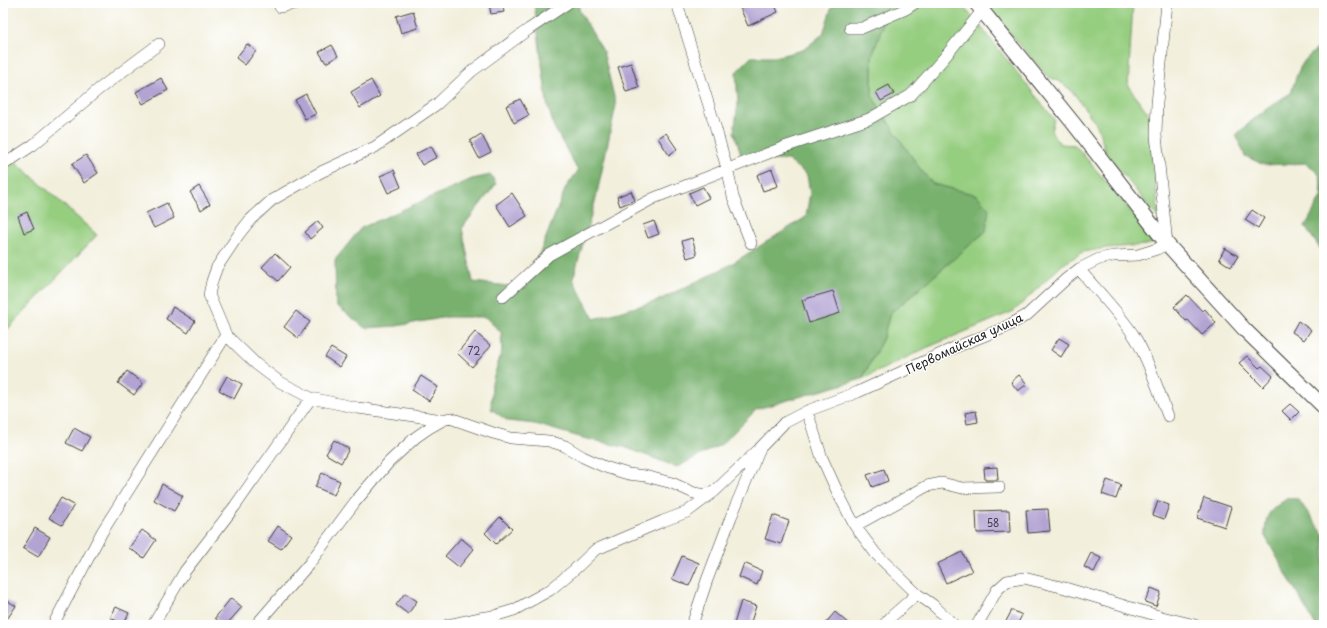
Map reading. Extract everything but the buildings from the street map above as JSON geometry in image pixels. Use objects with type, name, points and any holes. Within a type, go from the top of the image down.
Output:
[{"type":"main road","points":[[979,7],[1074,124],[1167,244],[1245,330],[1324,407]]},
{"type":"street","points":[[280,7],[298,3]]},
{"type":"street","points":[[443,420],[358,408],[311,398],[280,382],[256,364],[226,334],[209,295],[212,281],[217,266],[228,248],[250,220],[272,200],[320,172],[375,147],[437,104],[472,71],[529,29],[568,3]]},
{"type":"street","points":[[677,3],[728,170],[734,197],[751,243]]},
{"type":"street","points":[[850,28],[862,28],[906,9],[914,3]]},
{"type":"street","points":[[1167,3],[1157,103],[1156,134],[1167,244]]},
{"type":"street","points":[[503,297],[549,256],[600,226],[654,198],[784,147],[869,119],[911,95],[944,58],[979,7]]},
{"type":"street","points":[[3,165],[32,145],[98,89],[160,44]]},
{"type":"street","name":"Первомайская улица","points":[[446,625],[494,616],[514,610],[550,590],[595,550],[687,512],[715,490],[760,448],[784,423],[807,411],[858,392],[956,347],[1004,328],[1027,314],[1079,269],[1099,259],[1113,256],[1138,255],[1167,244]]},
{"type":"street","points":[[1079,269],[1108,302],[1135,338],[1146,359],[1168,416]]},
{"type":"street","points":[[53,625],[102,532],[226,334]]},
{"type":"street","points":[[153,625],[185,571],[235,506],[311,398]]},
{"type":"street","points":[[807,411],[822,458],[837,491],[856,526],[876,554],[917,594],[932,605],[954,625]]},
{"type":"street","points":[[256,625],[309,564],[355,502],[389,462],[416,437],[443,420],[450,418],[511,438],[550,442],[565,446],[606,467],[628,474],[645,476],[672,483],[694,493],[704,495],[715,490]]},
{"type":"street","name":"Первомайская улица","points":[[692,625],[731,517],[760,448]]},
{"type":"street","points":[[856,526],[927,486],[942,484],[962,488],[999,487]]},
{"type":"street","points":[[977,625],[997,590],[1007,581],[1024,578],[1066,588],[1162,617],[1195,625]]},
{"type":"street","points":[[884,625],[917,594]]},
{"type":"green space","points":[[534,3],[580,3],[579,10],[603,51],[616,105],[596,198],[573,279],[594,319],[657,301],[728,266],[806,217],[810,193],[807,175],[788,160],[759,160],[741,154],[734,132],[738,104],[736,72],[751,57],[775,57],[803,50],[823,34],[833,3],[890,3],[872,57],[872,96],[896,134],[921,170],[933,184],[977,195],[989,209],[986,231],[890,313],[883,338],[862,379],[757,409],[722,444],[677,467],[624,447],[583,438],[535,424],[508,421],[491,409],[492,383],[502,350],[501,332],[485,317],[447,317],[397,326],[365,328],[336,305],[335,260],[361,228],[472,179],[491,175],[496,184],[462,228],[473,282],[526,288],[566,187],[578,171],[554,127],[547,103]]},
{"type":"green space","points":[[890,3],[960,3],[981,27],[1054,119],[1051,131],[1060,144],[1075,145],[1157,242],[1146,245],[1106,248],[1083,252],[1062,265],[1014,311],[926,348],[862,379],[883,338],[890,313],[986,231],[977,195],[933,184],[921,170],[896,134],[872,96],[872,57]]},
{"type":"green space","points":[[984,3],[1133,3],[1128,86],[1151,117],[1150,135],[1159,219],[1106,153],[1097,125],[1072,91],[1062,83],[1047,76]]},
{"type":"green space","points":[[1324,44],[1324,254],[1305,227],[1322,195],[1320,176],[1307,163],[1264,165],[1245,156],[1236,135],[1262,112],[1291,93],[1302,65],[1310,55]]},
{"type":"green space","points":[[3,150],[97,235],[3,334]]},
{"type":"green space","points":[[1288,498],[1298,499],[1324,535],[1324,625],[1315,625],[1265,536],[1266,522],[1270,513]]}]
